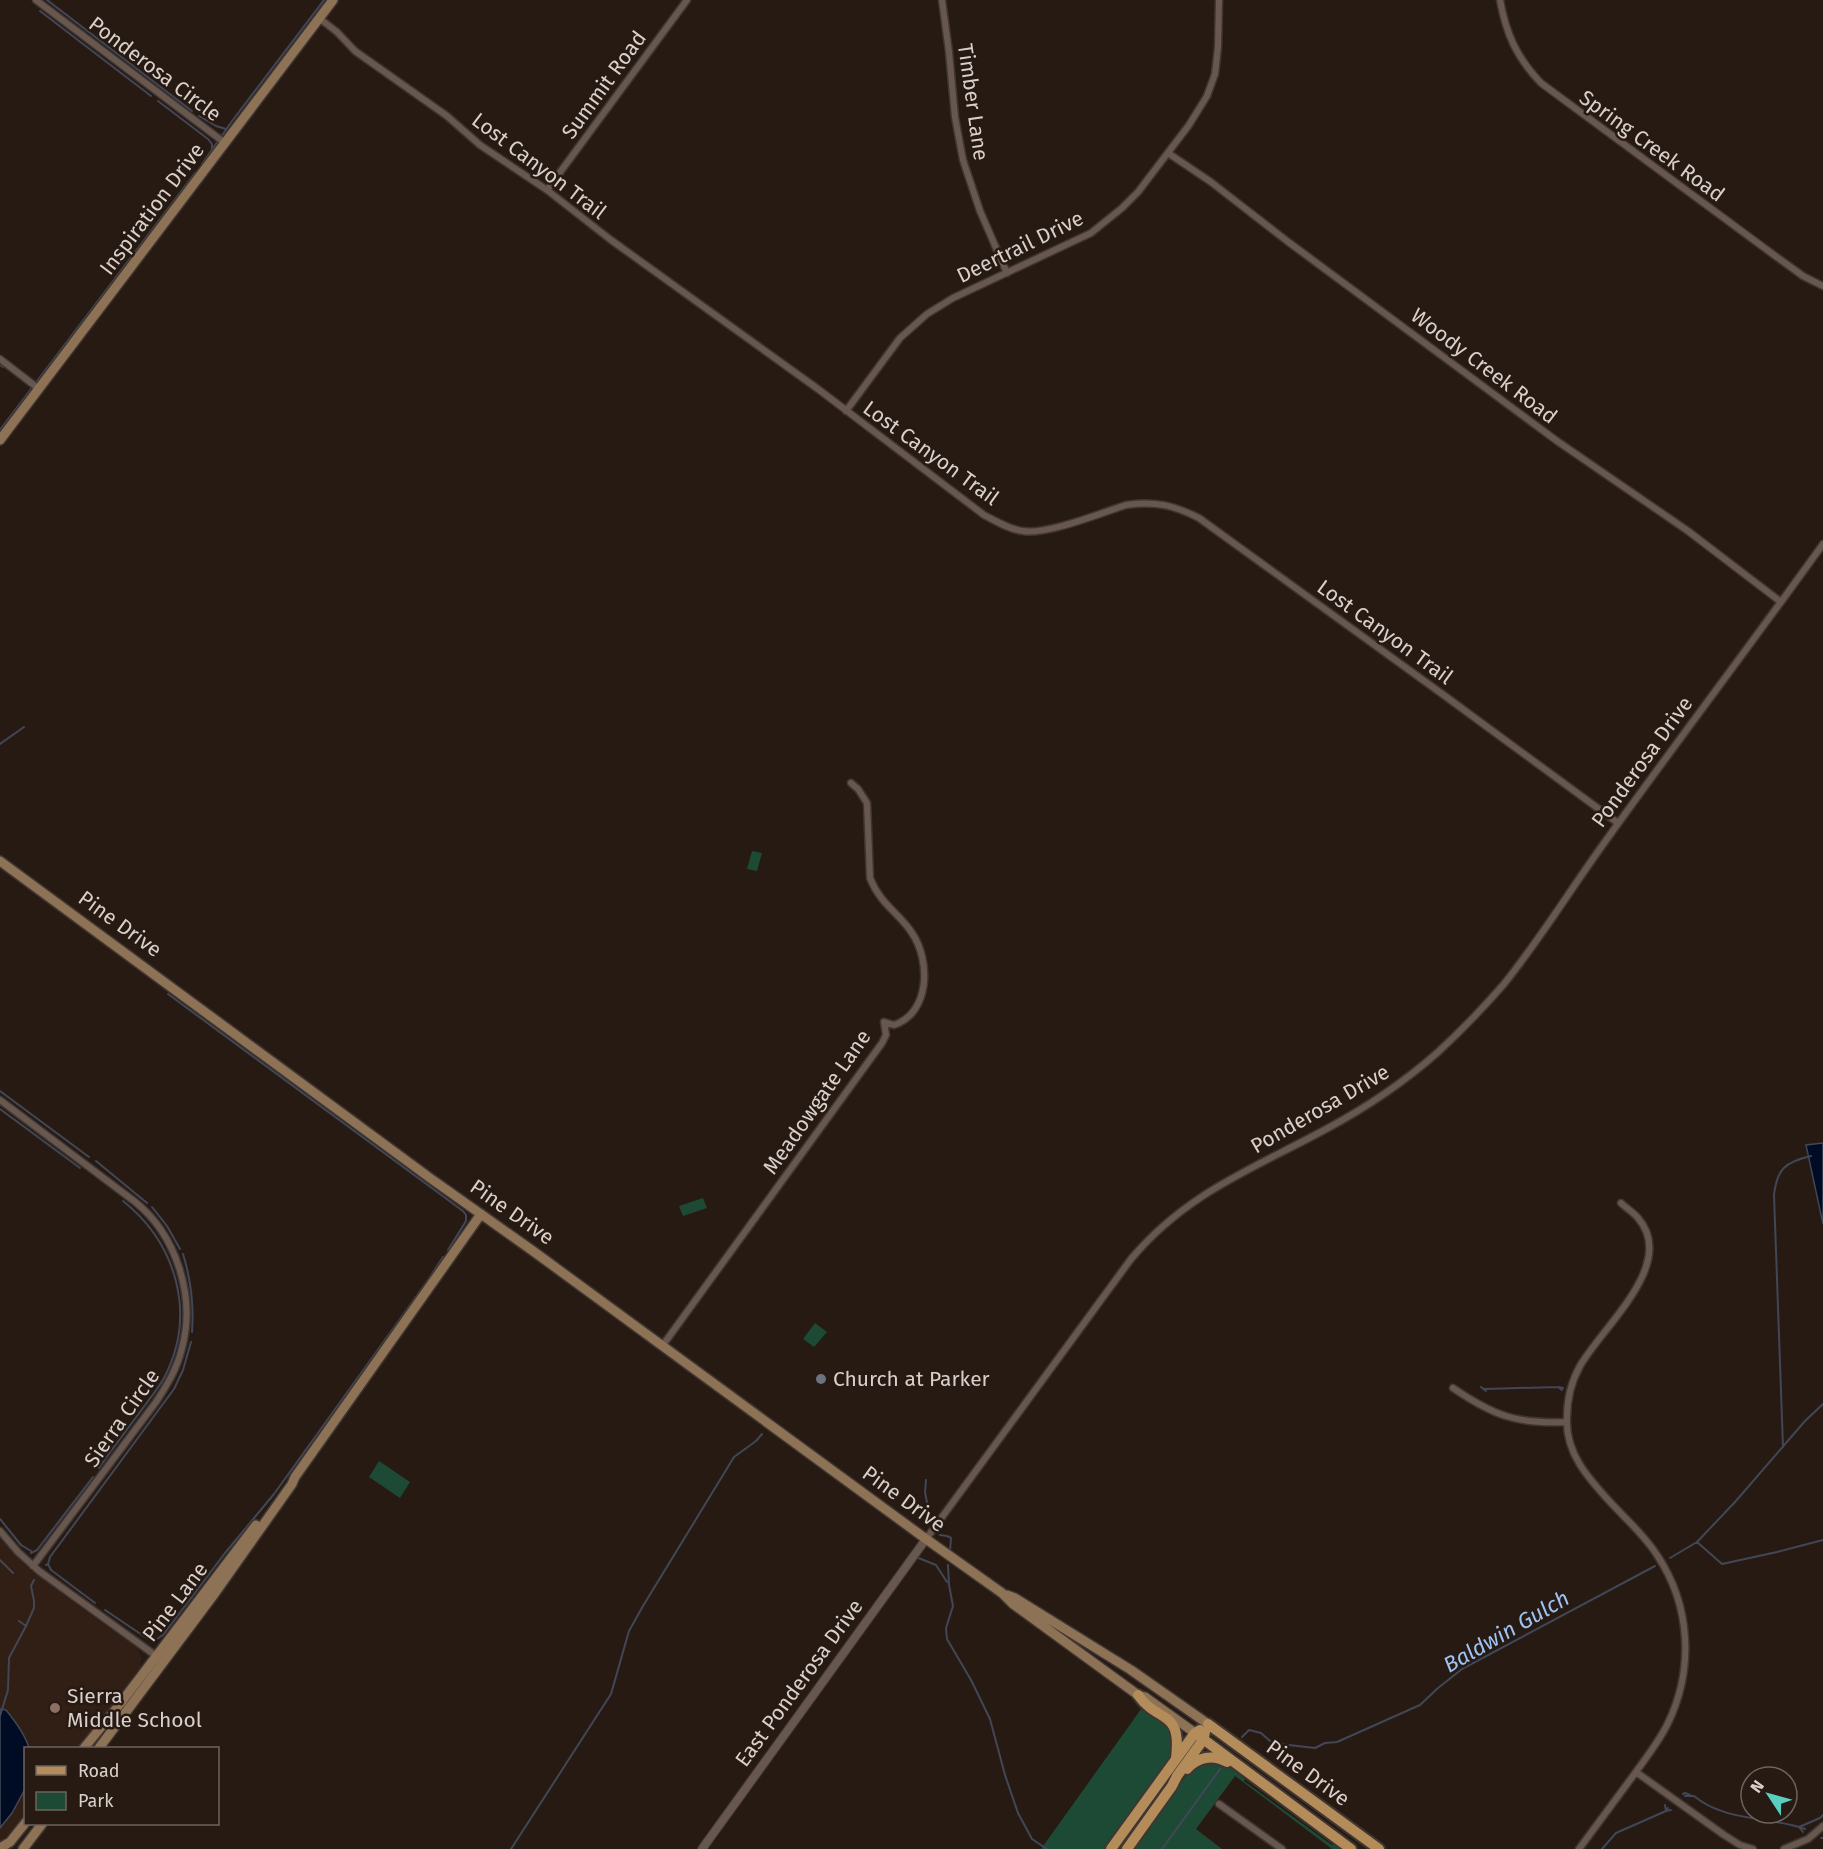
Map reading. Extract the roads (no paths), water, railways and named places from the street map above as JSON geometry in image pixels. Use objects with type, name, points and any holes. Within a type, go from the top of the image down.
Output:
[{"type":"main road","name":"Inspiration Drive","points":[[0,440],[333,0]]},
{"type":"main road","name":"Pine Drive","points":[[0,861],[1351,1849]]},
{"type":"main road","name":"Pine Lane","points":[[100,1747],[160,1659],[289,1482],[295,1477],[481,1214]]},
{"type":"main road","name":"Pine Drive","points":[[1002,1593],[1016,1598],[1131,1670],[1379,1849]]},
{"type":"main road","name":"Pine Lane","points":[[86,1747],[160,1659]]},
{"type":"main road","points":[[1138,1695],[1174,1726],[1178,1741],[1176,1759]]},
{"type":"main road","points":[[1172,1786],[1208,1724]]},
{"type":"main road","points":[[1111,1849],[1176,1759],[1199,1736]]},
{"type":"main road","points":[[1127,1849],[1172,1786],[1193,1763],[1205,1758],[1225,1761],[1272,1792]]},
{"type":"main road","points":[[0,1848],[12,1840],[25,1825]]},
{"type":"main road","points":[[10,1849],[26,1825]]},
{"type":"main road","points":[[23,1849],[41,1825]]},
{"type":"street","name":"Ponderosa Circle","points":[[36,0],[225,143]]},
{"type":"street","name":"Summit Road","points":[[547,190],[687,0]]},
{"type":"street","name":"Timber Lane","points":[[942,0],[950,52],[955,117],[963,160],[980,211],[1007,273]]},
{"type":"street","name":"Deertrail Drive","points":[[846,411],[888,353],[914,323],[953,298],[1091,233],[1138,192],[1200,108],[1211,86],[1218,47],[1219,0]]},
{"type":"street","name":"Spring Creek Road","points":[[1500,0],[1508,36],[1525,64],[1541,83],[1803,276],[1823,286]]},
{"type":"street","name":"Lost Canyon Trail","points":[[319,18],[366,60],[447,116],[480,145],[547,190],[611,240],[846,411],[984,515],[1023,531],[1046,529],[1126,505],[1148,503],[1172,506],[1199,518],[1618,823]]},
{"type":"street","name":"Woody Creek Road","points":[[1168,153],[1211,182],[1557,441],[1688,531],[1781,602]]},
{"type":"street","points":[[0,359],[39,389]]},
{"type":"street","name":"Ponderosa Drive","points":[[926,1539],[1131,1259],[1152,1236],[1192,1202],[1213,1188],[1355,1113],[1396,1085],[1463,1028],[1503,984],[1823,544]]},
{"type":"street","name":"Meadowgate Lane","points":[[663,1346],[882,1043],[886,1035],[884,1022],[894,1025],[901,1023],[916,1008],[923,993],[924,971],[921,948],[912,932],[882,900],[870,878],[867,803],[851,783]]},
{"type":"street","name":"Sierra Circle","points":[[0,1100],[150,1215],[174,1254],[182,1279],[186,1304],[183,1344],[169,1382],[33,1566]]},
{"type":"street","points":[[1579,1849],[1664,1731],[1679,1695],[1686,1664],[1685,1633],[1681,1609],[1671,1580],[1651,1545],[1582,1471],[1573,1450],[1566,1422],[1570,1393],[1579,1368],[1640,1283],[1647,1267],[1650,1250],[1647,1233],[1638,1218],[1621,1203]]},
{"type":"street","points":[[1453,1388],[1484,1408],[1508,1418],[1536,1423],[1566,1422]]},
{"type":"street","points":[[0,1531],[33,1566],[160,1659]]},
{"type":"street","name":"East Ponderosa Drive","points":[[702,1849],[926,1539]]},
{"type":"street","points":[[1636,1772],[1724,1835],[1740,1845],[1753,1849]]},
{"type":"street","points":[[1219,1804],[1282,1849]]},
{"type":"street","points":[[1784,1849],[1808,1839],[1823,1826]]},
{"type":"water","points":[[1823,1143],[1823,1224],[1806,1145]]},
{"type":"water","points":[[0,1709],[6,1710],[13,1719],[29,1747],[24,1747],[24,1791],[12,1813],[0,1828]]},
{"type":"waterway","points":[[47,0],[192,111]]},
{"type":"waterway","points":[[202,164],[324,0]]},
{"type":"waterway","points":[[40,11],[151,96]]},
{"type":"waterway","points":[[158,101],[208,139],[212,144],[212,150]]},
{"type":"waterway","points":[[199,116],[226,129]]},
{"type":"waterway","points":[[0,430],[195,173]]},
{"type":"waterway","points":[[0,744],[24,727]]},
{"type":"waterway","points":[[168,994],[463,1211],[466,1221],[448,1250]]},
{"type":"waterway","points":[[0,1091],[89,1157]]},
{"type":"waterway","points":[[0,1109],[80,1168]]},
{"type":"waterway","points":[[1783,1447],[1774,1195],[1777,1179],[1784,1168],[1795,1161],[1811,1156]]},
{"type":"waterway","points":[[96,1161],[147,1203]]},
{"type":"waterway","points":[[99,1468],[164,1378],[174,1354],[179,1330],[180,1306],[176,1282],[168,1259],[157,1238],[142,1218],[123,1201]]},
{"type":"waterway","points":[[152,1207],[167,1226],[180,1249]]},
{"type":"waterway","points":[[183,1254],[191,1293],[192,1332]]},
{"type":"waterway","points":[[105,1610],[148,1639],[154,1641],[163,1635],[225,1553],[274,1494],[443,1257]]},
{"type":"waterway","points":[[48,1564],[50,1557],[174,1389],[183,1370],[191,1342]]},
{"type":"waterway","points":[[1481,1387],[1486,1391]]},
{"type":"waterway","points":[[1484,1389],[1558,1387]]},
{"type":"waterway","points":[[1562,1390],[1558,1387],[1563,1388]]},
{"type":"waterway","name":"Baldwin Gulch","points":[[1670,1558],[1697,1542],[1805,1421],[1823,1404]]},
{"type":"waterway","points":[[511,1849],[611,1694],[629,1631],[643,1606],[734,1457],[762,1434]]},
{"type":"waterway","points":[[31,1553],[37,1550],[93,1477]]},
{"type":"waterway","points":[[926,1480],[925,1492],[929,1513],[927,1524]]},
{"type":"waterway","points":[[0,1519],[21,1545],[31,1551]]},
{"type":"waterway","points":[[940,1535],[951,1538],[950,1551]]},
{"type":"waterway","points":[[1697,1542],[1722,1564],[1823,1540]]},
{"type":"waterway","points":[[916,1557],[936,1565],[947,1582]]},
{"type":"waterway","points":[[0,1560],[13,1573]]},
{"type":"waterway","points":[[46,1565],[48,1564],[51,1570],[95,1603]]},
{"type":"waterway","points":[[948,1565],[953,1606],[946,1628],[947,1639],[990,1719],[1018,1813],[1032,1839],[1047,1849]]},
{"type":"waterway","name":"Baldwin Gulch","points":[[1242,1737],[1249,1730],[1261,1733],[1270,1741],[1280,1744],[1315,1748],[1325,1743],[1337,1742],[1420,1705],[1462,1669],[1655,1566]]},
{"type":"waterway","points":[[0,1716],[8,1690],[9,1658],[34,1608],[31,1586],[34,1580]]},
{"type":"waterway","points":[[19,1621],[26,1626]]},
{"type":"waterway","name":"Baldwin Gulch","points":[[1162,1849],[1220,1769]]},
{"type":"waterway","points":[[1683,1794],[1690,1795]]},
{"type":"waterway","points":[[1685,1796],[1694,1796],[1706,1804],[1733,1814],[1805,1829]]},
{"type":"waterway","points":[[1665,1805],[1666,1811],[1671,1810]]},
{"type":"waterway","points":[[1602,1849],[1616,1833],[1666,1811],[1668,1808]]},
{"type":"waterway","points":[[1799,1827],[1823,1815]]},
{"type":"waterway","points":[[1799,1827],[1803,1832]]},
{"type":"place","name":"Church at Parker","points":[[821,1379]]},
{"type":"place","name":"Sierra Middle School","points":[[55,1708]]}]
